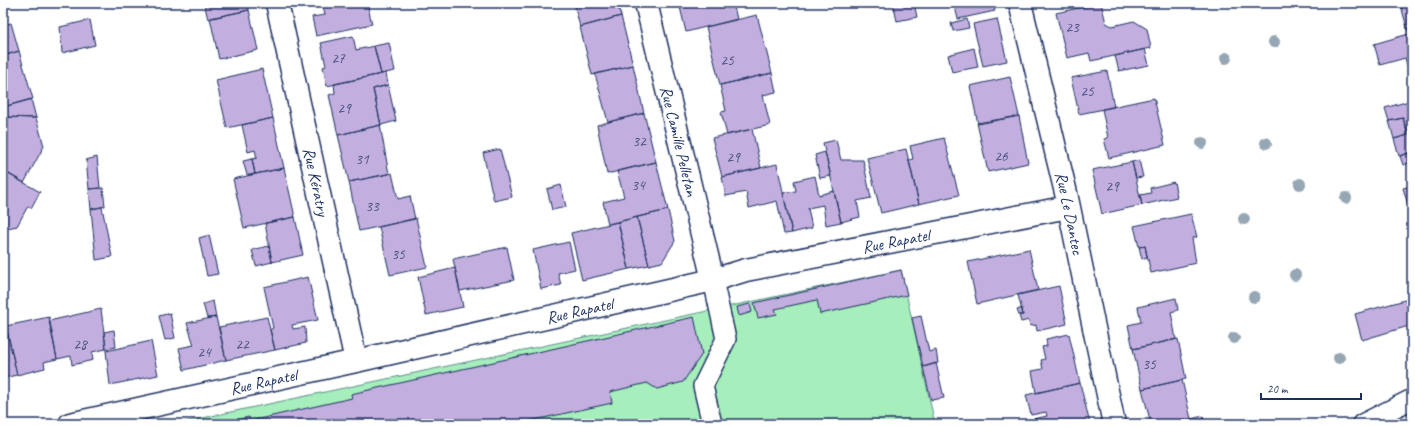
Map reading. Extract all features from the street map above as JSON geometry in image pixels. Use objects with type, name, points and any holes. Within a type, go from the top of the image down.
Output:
[{"type":"street","name":"Rue Kératry","points":[[277,3],[356,362]]},
{"type":"street","name":"Rue Camille Pelletan","points":[[646,3],[713,280]]},
{"type":"street","name":"Rue Le Dantec","points":[[1020,3],[1068,207],[1114,424]]},
{"type":"street","name":"Rue Rapatel","points":[[70,424],[356,362],[713,280],[754,269],[1068,207]]},
{"type":"lane","points":[[712,424],[703,386],[726,339],[713,280]]},
{"type":"lane","points":[[1362,424],[1412,399]]},
{"type":"green space","points":[[901,270],[935,424],[174,424]]},
{"type":"building","points":[[204,3],[248,3],[249,10],[208,19]]},
{"type":"building","points":[[322,3],[367,3],[372,24],[316,36],[312,17],[325,15]]},
{"type":"building","points":[[574,3],[617,3],[621,16],[580,27]]},
{"type":"building","points":[[679,3],[733,3],[737,19],[686,32]]},
{"type":"building","points":[[893,3],[914,3],[917,17],[897,21]]},
{"type":"building","points":[[954,3],[993,3],[995,11],[958,19]]},
{"type":"building","points":[[1101,3],[1106,23],[1112,26],[1134,21],[1147,29],[1151,48],[1091,61],[1089,53],[1067,58],[1056,13]]},
{"type":"building","points":[[1400,3],[1412,3],[1412,33],[1409,34]]},
{"type":"building","points":[[249,10],[258,50],[219,59],[210,18]]},
{"type":"building","points":[[757,15],[772,73],[720,85],[706,27]]},
{"type":"building","points":[[621,16],[633,65],[592,75],[580,27]]},
{"type":"building","points":[[967,19],[969,28],[953,31],[951,23]]},
{"type":"building","points":[[997,19],[1007,61],[983,66],[973,24]]},
{"type":"building","points":[[90,20],[95,45],[62,53],[60,27]]},
{"type":"building","points":[[11,23],[19,51],[3,56],[3,25]]},
{"type":"building","points":[[1412,33],[1412,82],[1405,58],[1380,65],[1374,44]]},
{"type":"building","points":[[353,36],[356,50],[374,46],[381,74],[327,86],[323,67],[326,66],[321,43]]},
{"type":"building","points":[[389,43],[395,71],[381,74],[374,46]]},
{"type":"building","points":[[974,48],[978,67],[952,72],[948,55]]},
{"type":"building","points":[[1145,49],[1149,65],[1119,71],[1115,56]]},
{"type":"building","points":[[19,51],[33,99],[3,107],[3,56]]},
{"type":"building","points":[[633,65],[644,113],[608,122],[595,74]]},
{"type":"building","points":[[262,69],[273,118],[227,128],[216,80]]},
{"type":"building","points":[[1107,71],[1114,107],[1079,114],[1071,78]]},
{"type":"building","points":[[386,73],[388,85],[373,89],[381,125],[338,135],[329,95],[335,93],[334,84]]},
{"type":"building","points":[[772,73],[776,92],[763,95],[770,125],[727,135],[721,112],[726,111],[720,85]]},
{"type":"building","points":[[1010,77],[1019,116],[978,124],[970,86]]},
{"type":"building","points":[[388,85],[396,121],[381,125],[373,89]]},
{"type":"building","points":[[1154,98],[1165,145],[1109,158],[1104,139],[1108,138],[1102,109]]},
{"type":"building","points":[[31,99],[36,118],[3,117],[3,107]]},
{"type":"building","points":[[1412,100],[1412,152],[1399,156],[1394,139],[1408,135],[1403,118],[1389,121],[1385,108]]},
{"type":"building","points":[[644,113],[656,162],[607,174],[597,125]]},
{"type":"building","points":[[1019,116],[1028,163],[988,172],[977,123]]},
{"type":"building","points":[[3,117],[36,118],[44,146],[24,183],[3,171]]},
{"type":"building","points":[[273,118],[284,168],[255,174],[252,159],[257,158],[255,150],[248,152],[242,125]]},
{"type":"building","points":[[1403,118],[1408,135],[1394,139],[1389,121]]},
{"type":"building","points":[[380,125],[389,174],[349,182],[338,135]]},
{"type":"building","points":[[752,129],[761,168],[722,177],[712,138]]},
{"type":"building","points":[[944,138],[959,195],[919,204],[909,160],[913,159],[910,146]]},
{"type":"building","points":[[836,140],[841,160],[863,160],[871,198],[857,201],[860,217],[841,222],[823,143]]},
{"type":"building","points":[[500,149],[512,197],[494,201],[483,153]]},
{"type":"building","points":[[906,149],[919,204],[881,213],[867,158]]},
{"type":"building","points":[[825,152],[831,176],[820,178],[815,155]]},
{"type":"building","points":[[1412,152],[1412,162],[1403,165],[1400,156]]},
{"type":"building","points":[[97,157],[100,188],[89,189],[86,160]]},
{"type":"building","points":[[252,159],[255,174],[247,175],[243,161]]},
{"type":"building","points":[[1139,160],[1143,177],[1136,178],[1132,162]]},
{"type":"building","points":[[656,162],[668,210],[608,224],[603,202],[624,197],[617,171]]},
{"type":"building","points":[[1132,162],[1142,205],[1102,214],[1092,170]]},
{"type":"building","points":[[777,164],[792,233],[784,234],[777,201],[749,208],[746,192],[726,196],[722,177]]},
{"type":"building","points":[[284,168],[295,217],[244,228],[233,179]]},
{"type":"building","points":[[4,171],[40,192],[31,208],[28,206],[17,226],[3,229]]},
{"type":"building","points":[[392,173],[398,199],[410,196],[415,219],[359,231],[349,182]]},
{"type":"building","points":[[815,176],[819,195],[834,191],[841,222],[826,225],[823,205],[808,208],[812,228],[792,233],[783,193],[796,191],[794,181]]},
{"type":"building","points":[[1174,182],[1177,197],[1142,205],[1140,195],[1151,193],[1150,188]]},
{"type":"building","points":[[561,185],[566,207],[552,210],[547,189]]},
{"type":"building","points":[[1412,186],[1412,205],[1408,205],[1403,188]]},
{"type":"building","points":[[103,188],[105,206],[91,209],[89,189]]},
{"type":"building","points":[[102,207],[112,257],[96,260],[91,209]]},
{"type":"building","points":[[668,210],[675,241],[662,262],[649,265],[637,217]]},
{"type":"building","points":[[1191,214],[1197,237],[1192,238],[1196,263],[1151,273],[1145,246],[1139,247],[1134,226]]},
{"type":"building","points":[[295,217],[303,255],[272,262],[265,223]]},
{"type":"building","points":[[637,217],[649,265],[629,269],[618,222]]},
{"type":"building","points":[[416,218],[427,267],[390,275],[379,227]]},
{"type":"building","points":[[618,222],[629,269],[582,280],[571,233]]},
{"type":"building","points":[[209,235],[218,274],[207,276],[199,238]]},
{"type":"building","points":[[569,242],[575,269],[558,273],[561,285],[541,289],[533,250]]},
{"type":"building","points":[[269,246],[272,262],[256,266],[252,250]]},
{"type":"building","points":[[1145,246],[1147,257],[1142,259],[1139,247]]},
{"type":"building","points":[[507,247],[514,280],[460,291],[453,259]]},
{"type":"building","points":[[1029,249],[1038,290],[977,304],[968,262]]},
{"type":"building","points":[[455,268],[463,307],[426,315],[418,277]]},
{"type":"building","points":[[901,270],[907,295],[820,314],[817,300],[775,309],[777,314],[758,318],[754,303]]},
{"type":"building","points":[[308,277],[318,320],[292,325],[293,329],[305,327],[306,343],[275,350],[270,330],[273,328],[264,287]]},
{"type":"building","points":[[1059,286],[1067,324],[1037,331],[1036,325],[1030,326],[1029,320],[1021,322],[1019,315],[1023,315],[1018,295]]},
{"type":"building","points":[[1176,298],[1178,310],[1171,312],[1176,339],[1133,349],[1128,325],[1141,322],[1138,307]]},
{"type":"building","points":[[1412,298],[1412,325],[1362,340],[1355,314]]},
{"type":"building","points":[[213,301],[216,317],[207,318],[203,304]]},
{"type":"building","points":[[750,304],[752,312],[739,316],[737,307]]},
{"type":"building","points":[[1022,308],[1023,315],[1019,315],[1017,310]]},
{"type":"building","points":[[101,309],[106,349],[92,352],[93,360],[72,365],[71,356],[57,359],[49,321]]},
{"type":"building","points":[[170,313],[175,338],[165,340],[159,316]]},
{"type":"building","points":[[921,316],[929,352],[936,350],[938,363],[923,367],[912,318]]},
{"type":"building","points":[[49,317],[57,359],[44,362],[45,368],[17,375],[6,326]]},
{"type":"building","points":[[216,317],[226,360],[184,370],[179,348],[194,345],[187,323]]},
{"type":"building","points":[[267,317],[275,350],[226,360],[219,327]]},
{"type":"building","points":[[694,317],[702,354],[683,382],[657,389],[647,383],[610,392],[612,403],[516,424],[220,424],[249,417],[250,421],[352,398],[351,394]]},
{"type":"building","points":[[6,326],[17,375],[3,378],[3,327]]},
{"type":"building","points":[[114,330],[116,347],[106,349],[104,332]]},
{"type":"building","points":[[1069,334],[1080,383],[1036,393],[1032,371],[1043,369],[1041,360],[1045,359],[1042,347],[1047,346],[1046,339]]},
{"type":"building","points":[[1178,339],[1186,379],[1142,389],[1133,349]]},
{"type":"building","points":[[151,341],[158,375],[110,385],[106,351]]},
{"type":"building","points":[[936,363],[944,398],[931,400],[923,367]]},
{"type":"building","points":[[1182,380],[1191,419],[1166,424],[1151,424],[1142,389]]},
{"type":"building","points":[[1080,383],[1090,424],[1034,424],[1033,419],[1047,416],[1046,412],[1031,415],[1026,395]]},
{"type":"building","points":[[1203,416],[1205,424],[1166,424],[1191,419]]}]
